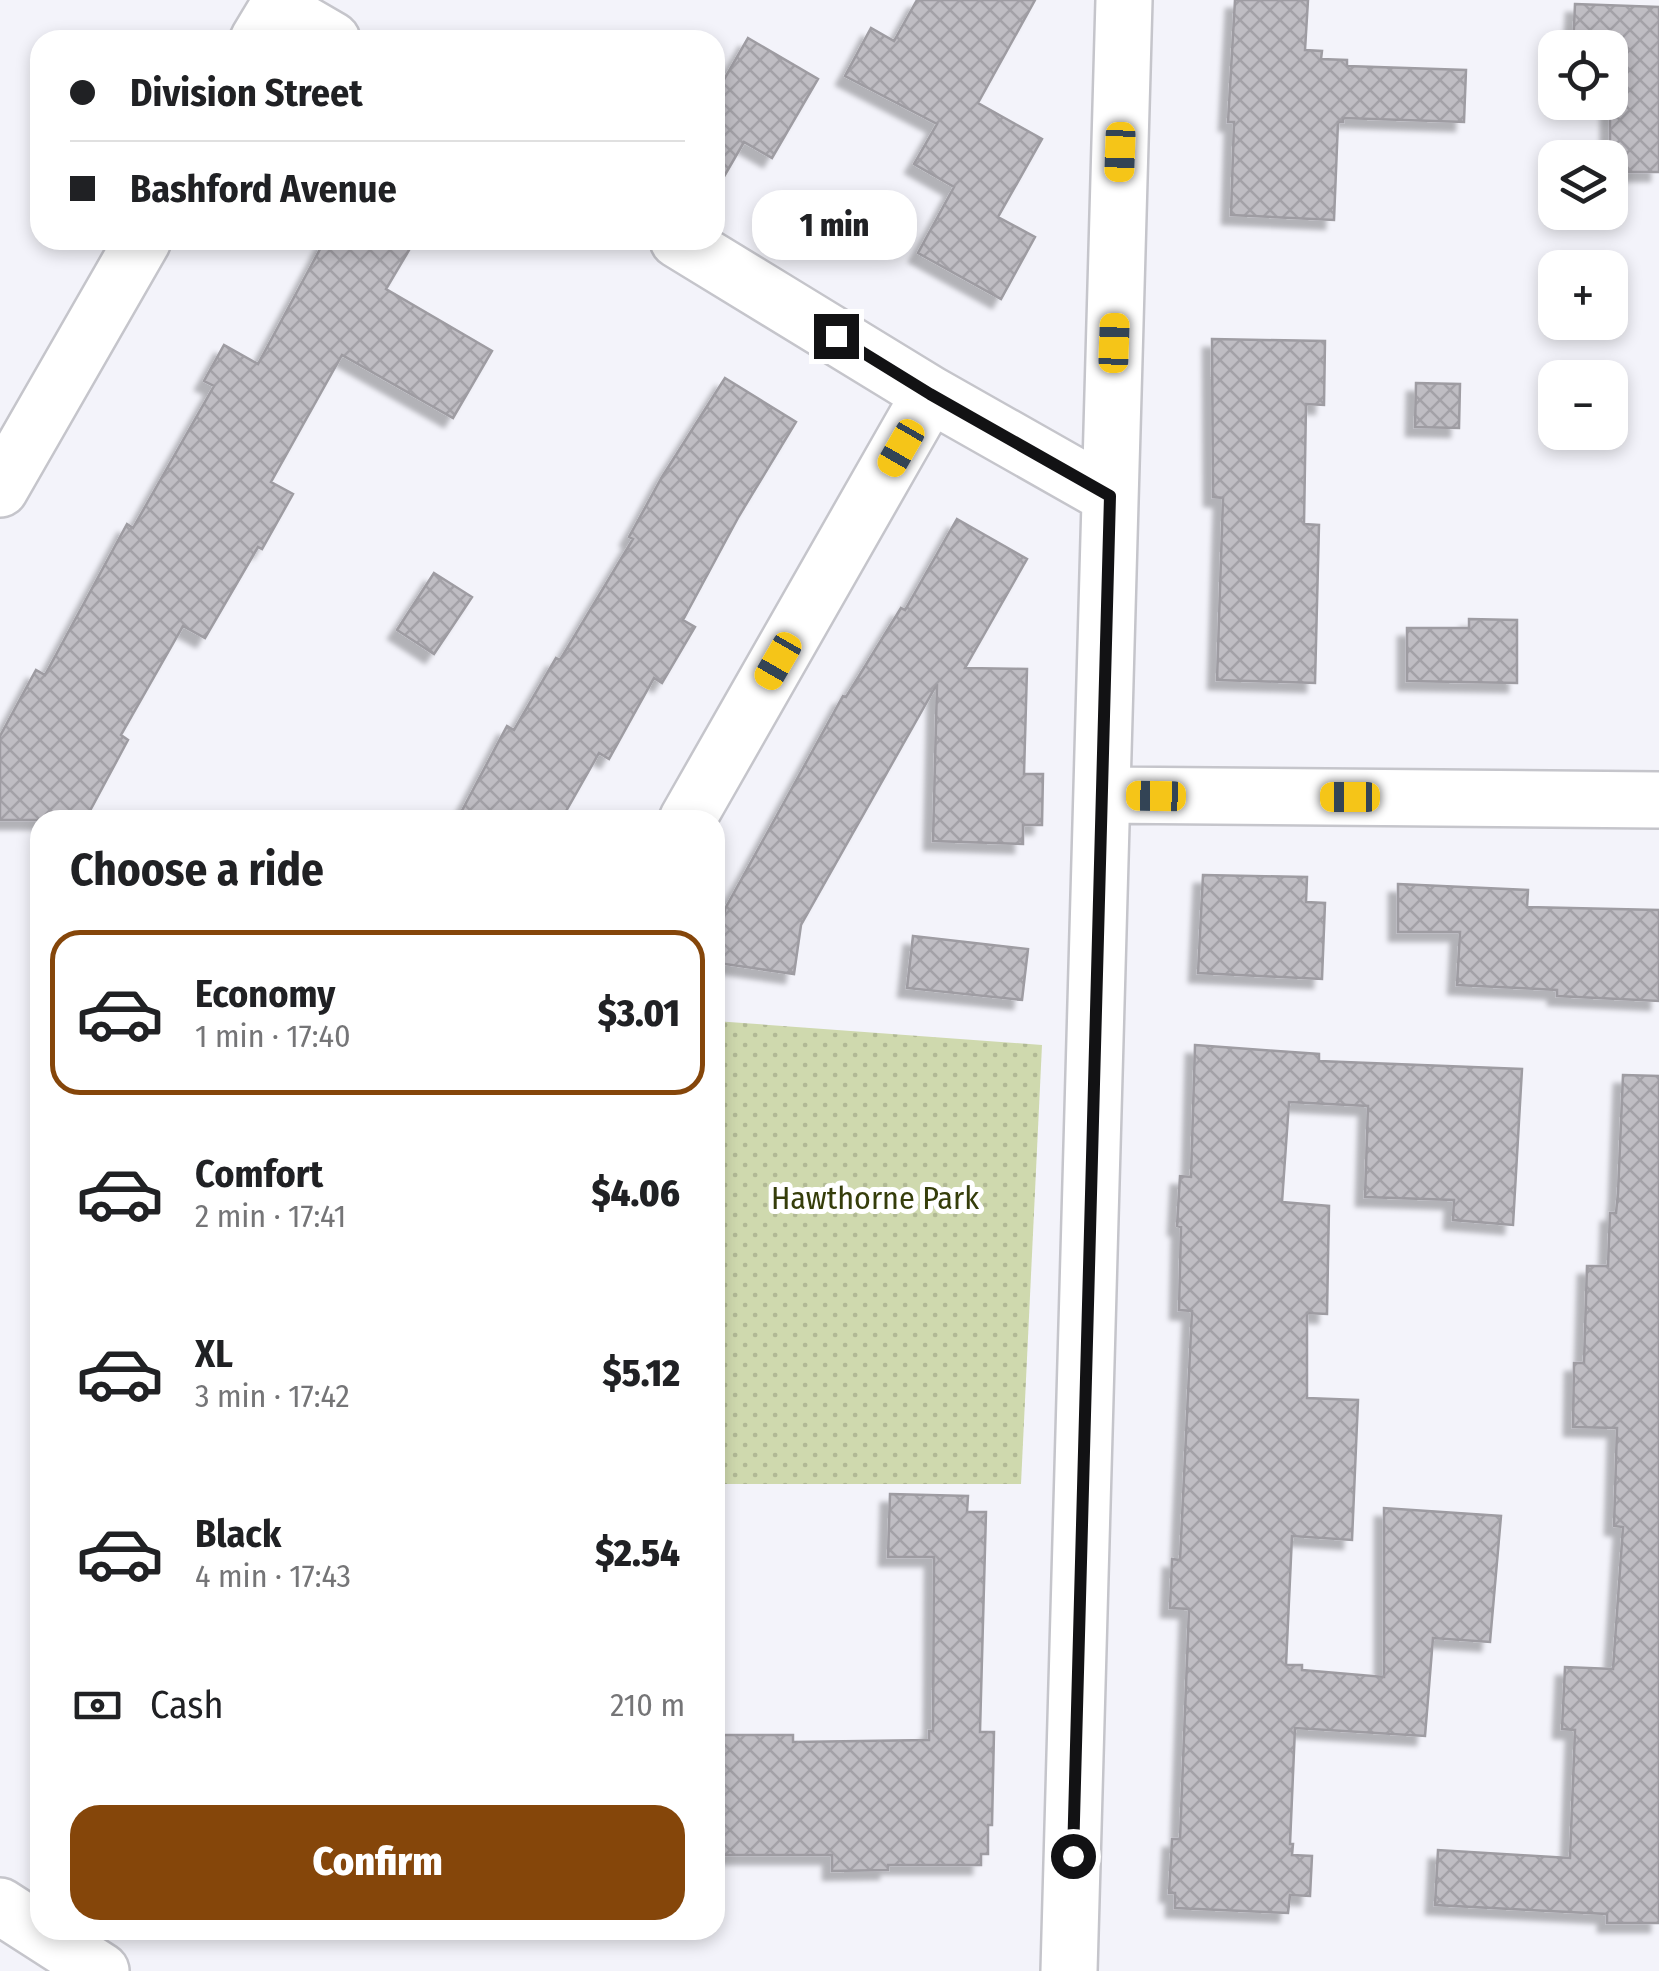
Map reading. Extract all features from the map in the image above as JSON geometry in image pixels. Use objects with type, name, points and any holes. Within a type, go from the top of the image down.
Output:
[{"type":"street","points":[[1070,1971],[1124,0]]},
{"type":"street","points":[[272,16],[307,30]]},
{"type":"street","points":[[0,489],[136,250]]},
{"type":"street","points":[[694,250],[930,394],[1110,496]]},
{"type":"street","points":[[693,810],[930,394]]},
{"type":"street","points":[[1102,795],[1659,800]]},
{"type":"street","points":[[0,1906],[30,1936]]},
{"type":"street","points":[[40,1946],[101,1971]]},
{"type":"green space","name":"Hawthorne Park","points":[[725,1022],[1042,1045],[1021,1484],[725,1484]]},
{"type":"building","points":[[917,0],[1035,0],[978,103],[1042,139],[998,217],[1035,237],[1001,299],[918,253],[954,187],[914,164],[937,124],[845,76],[871,28],[894,41]]},
{"type":"building","points":[[1235,0],[1308,0],[1305,50],[1322,51],[1321,59],[1347,60],[1347,66],[1466,70],[1464,122],[1343,118],[1343,122],[1338,122],[1334,220],[1231,215],[1234,122],[1228,122]]},
{"type":"building","points":[[1575,4],[1659,7],[1659,172],[1628,172],[1628,140],[1610,140],[1610,120],[1628,120],[1628,30],[1574,30]]},
{"type":"building","points":[[748,38],[818,79],[772,158],[744,142],[725,175],[725,78]]},
{"type":"building","points":[[320,250],[409,250],[386,289],[492,351],[453,418],[342,355],[271,482],[293,494],[205,638],[183,626],[121,735],[128,740],[90,810],[30,810],[30,820],[0,820],[0,736],[36,670],[45,675],[127,524],[133,528],[214,386],[204,381],[224,345],[258,364]]},
{"type":"building","points":[[1212,339],[1325,341],[1324,405],[1306,404],[1304,524],[1319,525],[1315,683],[1217,680],[1223,498],[1213,497]]},
{"type":"building","points":[[725,378],[796,422],[683,620],[695,627],[662,683],[654,678],[609,759],[599,753],[567,810],[462,810],[507,726],[514,730],[633,539],[629,537]]},
{"type":"building","points":[[1416,383],[1460,384],[1459,428],[1415,427]]},
{"type":"building","points":[[957,519],[1027,559],[965,668],[1027,669],[1024,774],[1043,774],[1042,825],[1023,825],[1023,844],[933,841],[937,684],[801,925],[794,974],[725,964],[725,909],[843,696],[846,697],[901,608],[905,610]]},
{"type":"building","points":[[434,573],[472,597],[434,654],[397,630]]},
{"type":"building","points":[[1469,619],[1517,620],[1517,683],[1407,681],[1407,628],[1469,628]]},
{"type":"building","points":[[1203,875],[1307,877],[1306,902],[1325,903],[1322,979],[1198,973]]},
{"type":"building","points":[[1398,884],[1528,890],[1527,907],[1659,910],[1659,1001],[1557,996],[1557,990],[1457,985],[1460,932],[1398,932]]},
{"type":"building","points":[[913,936],[1028,949],[1022,1000],[907,988]]},
{"type":"building","points":[[1195,1045],[1319,1054],[1319,1061],[1522,1069],[1513,1225],[1453,1220],[1454,1200],[1365,1197],[1368,1106],[1289,1102],[1282,1202],[1329,1206],[1327,1314],[1307,1313],[1307,1398],[1358,1400],[1352,1540],[1292,1536],[1286,1665],[1302,1665],[1302,1670],[1384,1677],[1384,1508],[1501,1516],[1490,1642],[1433,1638],[1425,1736],[1295,1728],[1290,1844],[1292,1855],[1312,1856],[1310,1896],[1290,1895],[1288,1913],[1175,1908],[1175,1893],[1169,1893],[1172,1839],[1180,1839],[1189,1609],[1170,1608],[1172,1559],[1180,1560],[1192,1311],[1179,1310],[1181,1227],[1177,1226],[1180,1176],[1191,1177]]},
{"type":"building","points":[[1623,1075],[1659,1076],[1659,1923],[1607,1923],[1607,1914],[1435,1905],[1438,1850],[1570,1858],[1575,1730],[1562,1729],[1565,1667],[1613,1669],[1623,1527],[1614,1526],[1617,1428],[1573,1427],[1574,1363],[1584,1363],[1587,1266],[1608,1266],[1610,1213],[1616,1213],[1618,1193]]},
{"type":"building","points":[[890,1494],[968,1496],[967,1512],[986,1512],[980,1732],[994,1732],[988,1854],[981,1854],[981,1865],[888,1865],[888,1870],[832,1871],[832,1855],[725,1855],[725,1735],[793,1735],[793,1742],[929,1740],[929,1731],[933,1731],[934,1557],[888,1557]]},
{"type":"route","points":[[836,336],[1110,496],[1073,1856]]}]
